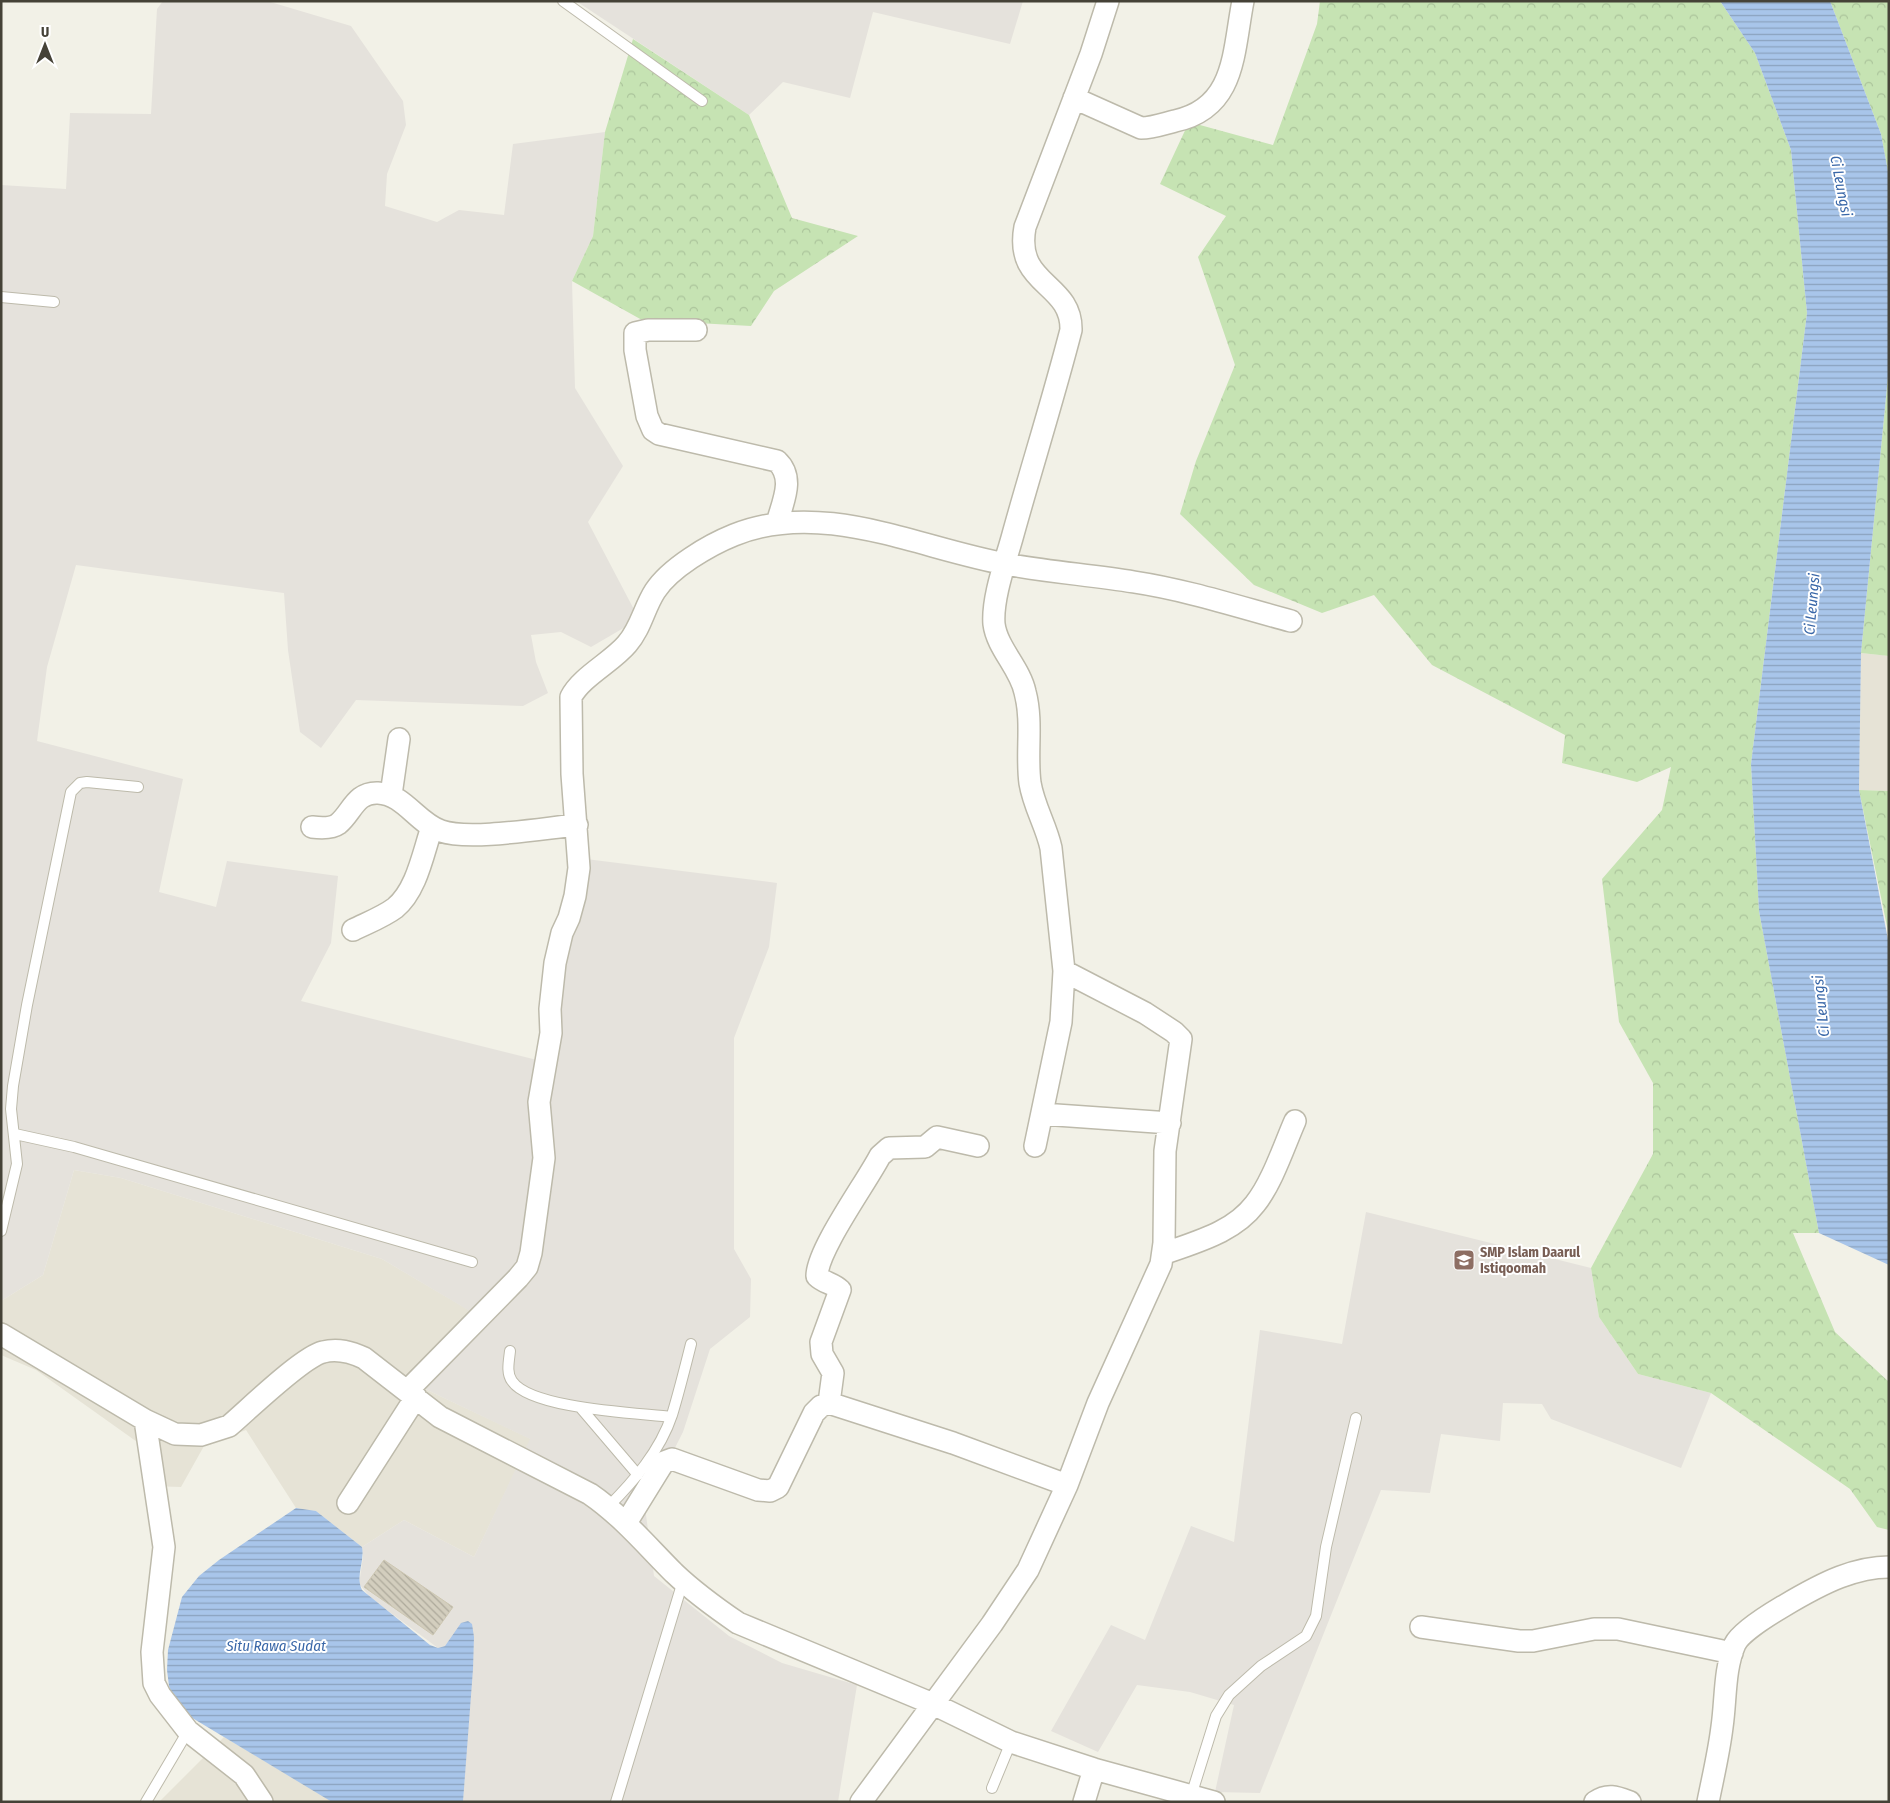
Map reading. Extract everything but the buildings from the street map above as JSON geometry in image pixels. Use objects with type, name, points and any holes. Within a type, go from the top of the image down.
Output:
[{"type":"street","points":[[1035,1146],[1060,1022],[1064,971],[1051,848],[1048,836],[1037,813],[1030,781],[1027,701],[1022,682],[997,634],[994,624],[994,612],[1005,564],[1071,330],[1071,321],[1066,307],[1026,262],[1022,240],[1025,227],[1074,98],[1108,1]]},
{"type":"street","points":[[1074,98],[1141,128],[1152,128],[1192,118],[1203,111],[1220,95],[1226,82],[1235,49],[1243,1]]},
{"type":"street","points":[[696,330],[648,330],[635,333],[635,350],[648,423],[659,434],[777,461],[785,468],[788,480],[777,523]]},
{"type":"street","points":[[348,1504],[412,1394],[527,1267],[534,1239],[544,1158],[539,1102],[551,1033],[550,1009],[555,963],[562,933],[570,918],[576,896],[579,868],[570,704],[574,692],[627,644],[637,631],[656,590],[669,576],[706,549],[752,528],[777,523],[822,522],[853,527],[1005,564],[1174,589],[1291,622]]},
{"type":"street","points":[[391,795],[399,739]]},
{"type":"street","points":[[312,827],[325,828],[337,825],[356,800],[366,794],[377,793],[391,795],[424,824],[441,832],[476,835],[577,825]]},
{"type":"street","points":[[354,930],[396,906],[415,876],[432,827]]},
{"type":"street","points":[[861,1802],[1028,1570],[1068,1485],[1098,1403],[1161,1264],[1165,1151],[1181,1039],[1153,1018],[1064,971]]},
{"type":"street","points":[[1042,1114],[1170,1123]]},
{"type":"street","points":[[1162,1254],[1216,1234],[1241,1219],[1256,1203],[1295,1121]]},
{"type":"street","points":[[829,1403],[833,1373],[822,1354],[821,1342],[840,1290],[816,1276],[817,1268],[838,1226],[880,1156],[889,1148],[925,1147],[937,1137],[978,1146]]},
{"type":"street","points":[[1,1334],[145,1420],[175,1434],[189,1436],[214,1433],[229,1426],[306,1361],[322,1352],[335,1350],[350,1352],[364,1358],[440,1417],[590,1494],[626,1523],[684,1581],[714,1607],[738,1623],[933,1704],[1011,1742],[1094,1769],[1214,1802]]},
{"type":"street","points":[[626,1523],[664,1462],[672,1459],[758,1490],[770,1491],[778,1487],[814,1413],[821,1406],[829,1403],[943,1440],[1068,1485]]},
{"type":"street","points":[[145,1420],[164,1547],[152,1668],[154,1683],[160,1695],[188,1730],[244,1775],[262,1802]]},
{"type":"street","points":[[1708,1802],[1722,1730],[1732,1653],[1737,1641],[1747,1631],[1788,1604],[1839,1577],[1865,1570],[1889,1567]]},
{"type":"street","points":[[1421,1627],[1519,1641],[1533,1641],[1594,1629],[1618,1629],[1732,1653]]},
{"type":"street","points":[[1084,1802],[1094,1769]]},
{"type":"street","points":[[1595,1802],[1604,1796],[1612,1796],[1630,1802]]},
{"type":"lane","points":[[563,1],[702,101]]},
{"type":"lane","points":[[1,297],[54,302]]},
{"type":"lane","points":[[1,1231],[17,1170],[15,1134],[11,1109],[13,1086],[27,1005],[70,792],[80,783],[87,782],[138,787]]},
{"type":"lane","points":[[15,1134],[83,1150],[472,1262]]},
{"type":"lane","points":[[608,1507],[638,1475],[671,1417],[691,1344]]},
{"type":"lane","points":[[510,1352],[509,1375],[519,1388],[548,1401],[580,1407],[671,1417]]},
{"type":"lane","points":[[580,1407],[638,1475]]},
{"type":"lane","points":[[1191,1796],[1216,1716],[1229,1695],[1261,1666],[1306,1636],[1312,1627],[1316,1616],[1326,1547],[1356,1418]]},
{"type":"lane","points":[[616,1802],[669,1621],[684,1581]]},
{"type":"lane","points":[[146,1802],[188,1730]]},
{"type":"lane","points":[[992,1788],[1011,1742]]},
{"type":"shaded area","points":[[163,1],[267,1],[351,26],[403,101],[406,125],[387,174],[385,206],[437,222],[459,210],[504,215],[513,144],[605,132],[593,236],[572,281],[575,388],[623,466],[588,522],[639,619],[591,647],[561,632],[531,635],[536,662],[548,693],[523,706],[356,700],[321,748],[300,732],[288,650],[284,593],[76,565],[47,667],[37,741],[183,779],[159,892],[216,907],[227,861],[338,876],[331,943],[301,1001],[549,1063],[578,858],[777,883],[769,947],[734,1038],[734,1249],[751,1279],[750,1317],[710,1349],[683,1432],[645,1507],[654,1576],[729,1636],[782,1663],[857,1685],[838,1802],[463,1802],[474,1637],[438,1648],[372,1599],[359,1584],[363,1557],[362,1547],[404,1520],[474,1557],[530,1439],[423,1388],[488,1322],[382,1259],[121,1178],[74,1170],[43,1275],[1,1301],[1,185],[66,189],[70,113],[151,114],[157,9]]},
{"type":"shaded area","points":[[576,1],[1023,1],[1010,44],[873,12],[850,98],[783,82],[749,115]]},
{"type":"shaded area","points":[[1861,653],[1889,656],[1889,791],[1859,790]]},
{"type":"shaded area","points":[[74,1170],[121,1178],[382,1259],[489,1322],[423,1388],[531,1439],[474,1557],[404,1520],[362,1547],[316,1511],[296,1508],[246,1430],[204,1446],[181,1487],[150,1486],[147,1449],[36,1370],[1,1355],[1,1301],[43,1275]]},
{"type":"shaded area","points":[[1366,1212],[1591,1268],[1599,1317],[1638,1374],[1711,1393],[1681,1468],[1551,1419],[1542,1404],[1503,1403],[1500,1441],[1441,1434],[1430,1493],[1381,1490],[1260,1793],[1215,1792],[1234,1705],[1190,1692],[1137,1685],[1098,1752],[1051,1731],[1111,1625],[1145,1640],[1191,1526],[1234,1542],[1260,1330],[1342,1344]]},
{"type":"shaded area","points":[[224,1737],[319,1793],[332,1802],[159,1802]]},
{"type":"green space","points":[[1320,1],[1720,1],[1755,53],[1791,150],[1807,313],[1751,764],[1759,911],[1819,1233],[1793,1233],[1835,1332],[1889,1382],[1889,1530],[1877,1527],[1850,1489],[1711,1393],[1638,1374],[1599,1317],[1591,1268],[1653,1154],[1653,1083],[1619,1022],[1602,879],[1662,810],[1671,767],[1637,782],[1562,763],[1565,735],[1432,665],[1374,595],[1322,613],[1254,585],[1180,514],[1196,461],[1235,365],[1198,257],[1226,216],[1160,184],[1189,122],[1273,145],[1317,24]]},
{"type":"green space","points":[[1830,1],[1889,1],[1889,177],[1881,134]]},
{"type":"green space","points":[[633,39],[749,115],[792,218],[858,236],[774,291],[751,326],[642,320],[572,281],[593,236],[605,132]]},
{"type":"green space","points":[[1889,366],[1889,656],[1861,653]]},
{"type":"green space","points":[[1859,790],[1889,791],[1889,936]]},
{"type":"water","name":"Ci Leungsi","points":[[1720,1],[1830,1],[1881,134],[1889,177],[1889,366],[1861,653],[1859,790],[1889,945],[1889,1265],[1819,1233],[1759,911],[1751,764],[1807,313],[1791,150],[1755,53]]},
{"type":"water","name":"Situ Rawa Sudat","points":[[296,1508],[316,1511],[362,1547],[363,1553],[359,1579],[362,1590],[430,1645],[438,1648],[445,1646],[461,1623],[468,1621],[472,1624],[474,1637],[473,1669],[463,1802],[332,1802],[189,1716],[174,1702],[167,1670],[168,1650],[182,1597],[199,1576],[219,1560]]},
{"type":"place","name":"SMP Islam Daarul Istiqoomah","points":[[1464,1260]]}]
